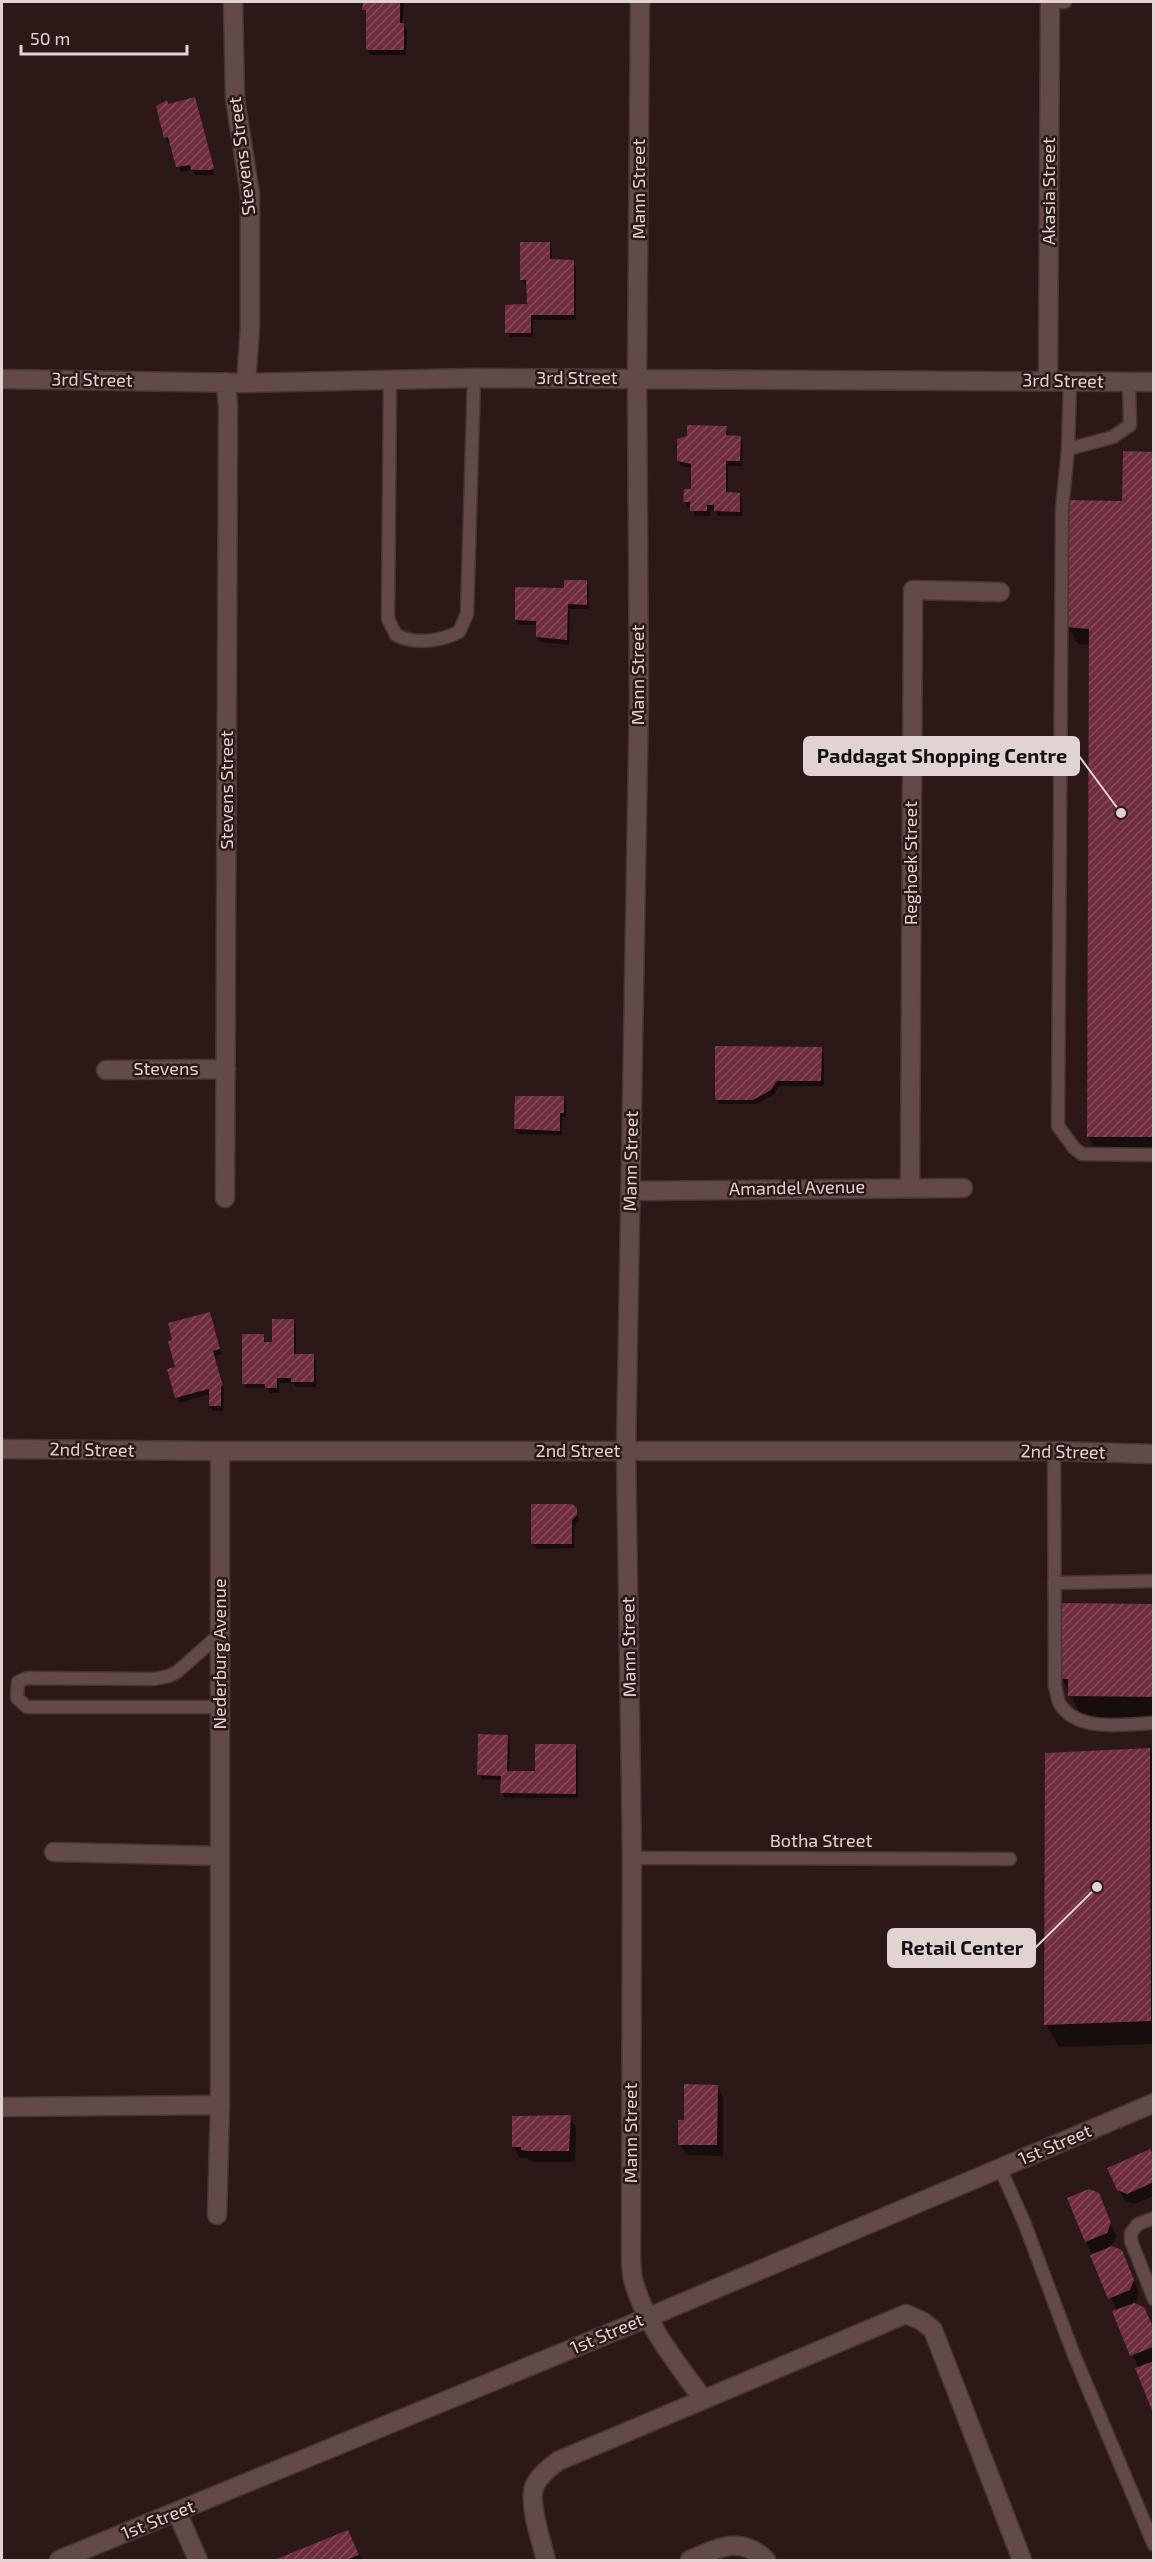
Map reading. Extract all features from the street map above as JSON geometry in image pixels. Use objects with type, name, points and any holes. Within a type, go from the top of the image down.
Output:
[{"type":"street","name":"Stevens Street","points":[[233,2],[235,99],[250,194],[250,327],[246,382]]},
{"type":"street","name":"Mann Street","points":[[640,2],[637,378],[639,696],[626,1451],[632,1858],[630,2252],[633,2279],[649,2317],[671,2354],[703,2399]]},
{"type":"street","name":"Akasia Street","points":[[1048,381],[1050,2]]},
{"type":"street","name":"3rd Street","points":[[2,379],[246,382],[637,378],[1154,382]]},
{"type":"street","name":"Stevens Street","points":[[225,1198],[228,419],[226,382]]},
{"type":"street","name":"Reghoek Street","points":[[910,1187],[913,590],[1000,592]]},
{"type":"street","name":"Stevens","points":[[106,1070],[226,1069]]},
{"type":"street","name":"Amandel Avenue","points":[[631,1191],[963,1188]]},
{"type":"street","name":"2nd Street","points":[[2,1449],[1054,1451],[1154,1454]]},
{"type":"street","name":"Nederburg Avenue","points":[[217,2215],[220,2104],[220,1451]]},
{"type":"street","points":[[54,1852],[220,1856]]},
{"type":"street","name":"1st Street","points":[[58,2560],[649,2317],[1154,2103]]},
{"type":"street","points":[[2,2107],[220,2104]]},
{"type":"street","points":[[546,2560],[535,2513],[533,2487],[543,2473],[558,2461],[896,2316],[906,2314],[922,2321],[933,2330],[942,2349],[1022,2560]]},
{"type":"street","points":[[177,2512],[198,2560]]},
{"type":"street","points":[[690,2560],[729,2545],[755,2550],[766,2560]]},
{"type":"lane","points":[[1050,2],[1065,2]]},
{"type":"lane","points":[[390,379],[388,619],[396,635],[407,640],[428,641],[448,638],[459,632],[467,614],[474,378]]},
{"type":"lane","points":[[1070,381],[1068,449],[1062,509],[1058,1126],[1074,1148],[1082,1154],[1154,1155]]},
{"type":"lane","points":[[1068,449],[1113,437],[1130,425],[1129,382]]},
{"type":"lane","points":[[1054,1451],[1055,1686],[1060,1704],[1078,1720],[1096,1724],[1154,1723]]},
{"type":"lane","points":[[1054,1583],[1154,1581]]},
{"type":"lane","points":[[220,1634],[177,1672],[169,1676],[154,1679],[27,1678],[18,1682],[17,1694],[19,1701],[27,1707],[220,1707]]},
{"type":"lane","name":"Botha Street","points":[[632,1858],[1010,1859]]},
{"type":"lane","points":[[1000,2168],[1024,2222],[1074,2355],[1154,2545]]},
{"type":"lane","points":[[1154,2218],[1138,2224],[1131,2233],[1131,2241],[1154,2299]]},
{"type":"building","points":[[363,2],[400,2],[400,23],[404,23],[404,50],[366,50],[366,10],[362,10]]},
{"type":"building","points":[[195,97],[214,168],[211,170],[191,170],[190,165],[176,167],[168,137],[164,138],[156,106],[167,100],[168,104]]},
{"type":"building","points":[[520,242],[550,242],[550,259],[574,260],[574,315],[531,315],[531,333],[505,333],[505,305],[527,304],[526,280],[520,280]]},
{"type":"building","points":[[687,425],[727,426],[726,435],[741,436],[740,461],[726,461],[726,492],[740,493],[740,512],[714,511],[714,505],[707,505],[707,511],[690,511],[690,502],[683,502],[684,489],[691,489],[691,464],[677,461],[677,439],[687,436]]},
{"type":"building","points":[[1123,451],[1154,452],[1154,1137],[1087,1137],[1089,629],[1067,627],[1069,500],[1122,501]]},
{"type":"building","points":[[564,580],[587,580],[587,605],[568,604],[567,640],[536,637],[536,621],[515,620],[515,587],[564,588]]},
{"type":"building","points":[[715,1046],[822,1047],[821,1081],[777,1081],[771,1090],[753,1100],[715,1100]]},
{"type":"building","points":[[515,1096],[564,1096],[564,1113],[560,1113],[560,1131],[514,1129]]},
{"type":"building","points":[[210,1312],[220,1349],[213,1351],[223,1386],[221,1386],[221,1406],[209,1406],[209,1389],[175,1398],[167,1369],[175,1367],[168,1341],[172,1340],[168,1323]]},
{"type":"building","points":[[272,1319],[294,1319],[294,1354],[314,1354],[314,1382],[291,1382],[291,1378],[277,1378],[277,1388],[265,1388],[265,1384],[242,1384],[242,1334],[264,1334],[264,1342],[272,1342]]},
{"type":"building","points":[[531,1504],[572,1504],[577,1508],[577,1515],[572,1520],[572,1544],[531,1544]]},
{"type":"building","points":[[1060,1603],[1154,1604],[1154,1697],[1068,1696],[1068,1679],[1060,1679]]},
{"type":"building","points":[[478,1734],[508,1735],[507,1771],[535,1771],[535,1744],[576,1744],[576,1794],[500,1793],[501,1776],[477,1775]]},
{"type":"building","points":[[1150,1748],[1151,2021],[1044,2025],[1045,1753]]},
{"type":"building","points":[[684,2084],[718,2085],[717,2145],[678,2145],[678,2120],[684,2120]]},
{"type":"building","points":[[571,2115],[569,2151],[528,2151],[521,2150],[521,2147],[512,2147],[512,2116]]},
{"type":"building","points":[[1150,2149],[1154,2156],[1154,2182],[1127,2194],[1117,2190],[1107,2168]]},
{"type":"building","points":[[1089,2189],[1099,2193],[1111,2223],[1107,2233],[1085,2242],[1067,2198]]},
{"type":"building","points":[[1112,2246],[1122,2250],[1134,2280],[1130,2290],[1108,2299],[1090,2255]]},
{"type":"building","points":[[1134,2303],[1144,2307],[1154,2329],[1154,2344],[1153,2347],[1130,2356],[1112,2311]]},
{"type":"building","points":[[1154,2361],[1154,2413],[1153,2413],[1135,2368]]},
{"type":"building","points":[[348,2530],[359,2555],[346,2560],[274,2560]]},
{"type":"place","name":"Paddagat Shopping Centre","points":[[1121,813]]},
{"type":"place","name":"Retail Center","points":[[1097,1887]]}]
